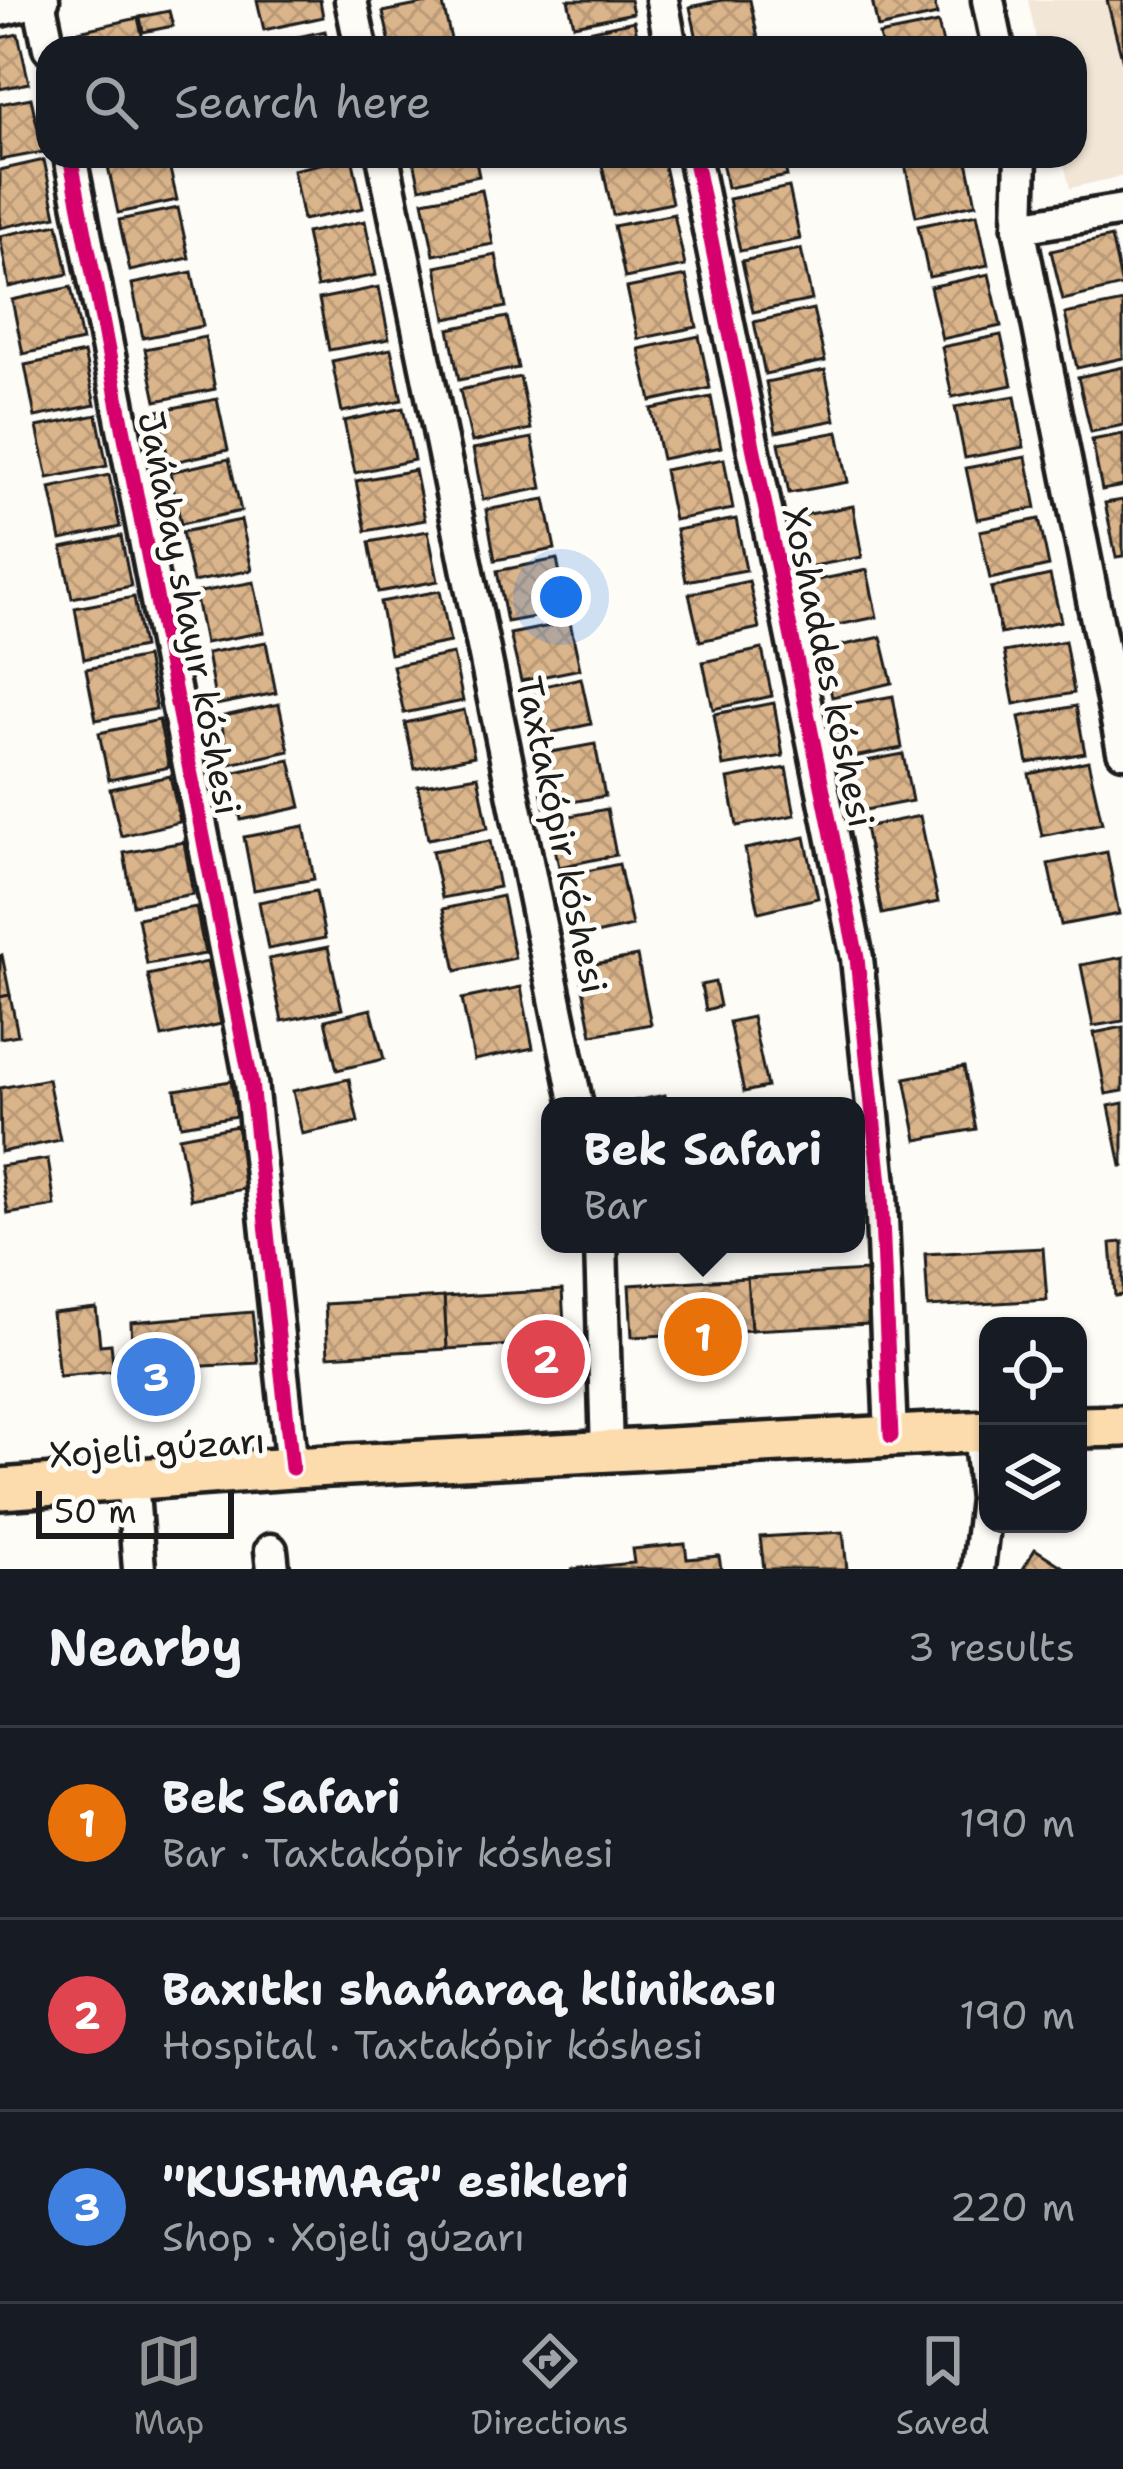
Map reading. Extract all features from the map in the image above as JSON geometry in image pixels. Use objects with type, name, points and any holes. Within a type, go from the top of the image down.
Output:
[{"type":"main road","points":[[1087,1427],[1123,1426]]},
{"type":"main road","name":"Xojeli gúzarı","points":[[0,1489],[292,1468],[979,1432]]},
{"type":"street","points":[[0,10],[40,0],[47,36]]},
{"type":"street","points":[[352,0],[359,36]]},
{"type":"street","points":[[662,0],[669,36]]},
{"type":"street","points":[[988,0],[996,36]]},
{"type":"street","name":"Jańabay shayır kóshesi","points":[[72,168],[251,1082],[292,1468]]},
{"type":"street","name":"Taxtakópir kóshesi","points":[[385,168],[575,1097]]},
{"type":"street","name":"Xoshaddes kóshesi","points":[[696,168],[857,958],[881,1194],[891,1436]]},
{"type":"street","points":[[1021,168],[1019,227],[1123,751]]},
{"type":"street","points":[[1019,227],[1123,210]]},
{"type":"street","points":[[601,1253],[607,1452]]},
{"type":"street","points":[[132,1480],[139,1569]]},
{"type":"street","points":[[978,1569],[982,1533]]},
{"type":"shaded area","points":[[1028,0],[1123,0],[1123,176],[1070,188],[1065,168],[1087,168],[1087,36],[1036,36]]},
{"type":"building","points":[[257,0],[320,0],[323,17],[264,30]]},
{"type":"building","points":[[442,0],[450,36],[388,36],[383,12]]},
{"type":"building","points":[[568,0],[630,0],[633,13],[574,25]]},
{"type":"building","points":[[750,0],[758,36],[696,36],[690,7]]},
{"type":"building","points":[[872,0],[934,0],[937,15],[878,28]]},
{"type":"building","points":[[1107,0],[1123,0],[1123,62]]},
{"type":"building","points":[[169,11],[173,26],[143,32],[140,17]]},
{"type":"building","points":[[138,18],[142,36],[80,36],[79,31]]},
{"type":"building","points":[[634,21],[637,36],[575,36]]},
{"type":"building","points":[[938,23],[941,36],[879,36]]},
{"type":"building","points":[[18,34],[29,83],[0,89],[0,38]]},
{"type":"building","points":[[31,98],[36,153],[0,160],[0,104]]},
{"type":"building","points":[[36,162],[36,168],[46,168],[56,216],[0,228],[0,170]]},
{"type":"building","points":[[108,168],[170,168],[177,200],[118,213]]},
{"type":"building","points":[[354,168],[363,208],[303,220],[293,170]]},
{"type":"building","points":[[416,168],[477,168],[479,176],[420,188]]},
{"type":"building","points":[[603,168],[665,168],[672,203],[613,215]]},
{"type":"building","points":[[723,168],[785,168],[787,176],[727,188]]},
{"type":"building","points":[[906,168],[968,168],[976,204],[916,216]]},
{"type":"building","points":[[789,187],[800,239],[740,251],[729,199]]},
{"type":"building","points":[[482,190],[493,244],[434,255],[423,201]]},
{"type":"building","points":[[178,208],[189,258],[130,271],[119,220]]},
{"type":"building","points":[[674,214],[685,266],[625,278],[614,226]]},
{"type":"building","points":[[977,214],[988,265],[929,277],[918,226]]},
{"type":"building","points":[[365,221],[376,275],[317,287],[306,233]]},
{"type":"building","points":[[58,224],[68,274],[9,287],[0,236]]},
{"type":"building","points":[[1111,237],[1122,286],[1063,300],[1051,251]]},
{"type":"building","points":[[801,249],[812,300],[753,312],[742,261]]},
{"type":"building","points":[[496,255],[506,307],[446,319],[436,267]]},
{"type":"building","points":[[192,272],[203,326],[143,338],[132,284]]},
{"type":"building","points":[[989,274],[1001,326],[942,339],[930,287]]},
{"type":"building","points":[[686,276],[697,327],[638,339],[627,288]]},
{"type":"building","points":[[71,287],[82,341],[23,354],[12,300]]},
{"type":"building","points":[[379,287],[389,339],[329,350],[319,299]]},
{"type":"building","points":[[1123,302],[1123,358],[1077,368],[1065,314]]},
{"type":"building","points":[[813,309],[825,361],[765,374],[754,322]]},
{"type":"building","points":[[507,317],[518,368],[459,380],[449,329]]},
{"type":"building","points":[[1001,335],[1012,385],[952,397],[942,347]]},
{"type":"building","points":[[699,336],[710,388],[651,401],[639,349]]},
{"type":"building","points":[[205,337],[215,389],[156,401],[145,349]]},
{"type":"building","points":[[391,349],[402,400],[342,412],[332,361]]},
{"type":"building","points":[[84,353],[95,405],[35,417],[25,365]]},
{"type":"building","points":[[1123,367],[1123,425],[1091,432],[1078,377]]},
{"type":"building","points":[[825,370],[835,420],[776,432],[766,382]]},
{"type":"building","points":[[520,377],[531,429],[472,442],[460,390]]},
{"type":"building","points":[[1015,396],[1024,447],[965,458],[955,407]]},
{"type":"building","points":[[711,397],[721,447],[662,459],[651,409]]},
{"type":"building","points":[[217,399],[228,450],[169,463],[158,411]]},
{"type":"building","points":[[403,408],[414,460],[355,473],[344,421]]},
{"type":"building","points":[[97,415],[107,466],[48,478],[37,427]]},
{"type":"building","points":[[838,432],[848,482],[789,493],[779,443]]},
{"type":"building","points":[[1123,434],[1123,486],[1102,490],[1092,440]]},
{"type":"building","points":[[532,438],[542,488],[483,500],[473,449]]},
{"type":"building","points":[[1026,457],[1036,508],[977,519],[966,468]]},
{"type":"building","points":[[229,459],[241,511],[181,524],[170,472]]},
{"type":"building","points":[[724,459],[733,509],[674,520],[664,470]]},
{"type":"building","points":[[415,470],[425,520],[366,531],[356,481]]},
{"type":"building","points":[[109,475],[120,527],[61,540],[50,488]]},
{"type":"building","points":[[545,499],[555,549],[495,560],[486,510]]},
{"type":"building","points":[[1123,500],[1123,556],[1116,557],[1105,503]]},
{"type":"building","points":[[853,506],[862,557],[802,568],[793,517]]},
{"type":"building","points":[[736,519],[746,570],[686,581],[676,530]]},
{"type":"building","points":[[1039,519],[1049,566],[990,579],[980,531]]},
{"type":"building","points":[[241,520],[252,570],[193,582],[182,532]]},
{"type":"building","points":[[428,531],[438,581],[378,592],[369,542]]},
{"type":"building","points":[[121,536],[131,586],[72,598],[62,548]]},
{"type":"building","points":[[557,559],[567,611],[507,622],[497,571]]},
{"type":"building","points":[[867,570],[877,617],[818,629],[808,582]]},
{"type":"building","points":[[1050,575],[1061,621],[1001,634],[991,588]]},
{"type":"building","points":[[749,581],[759,628],[700,641],[689,594]]},
{"type":"building","points":[[254,582],[264,632],[205,643],[195,593]]},
{"type":"building","points":[[440,591],[450,642],[390,654],[380,602]]},
{"type":"building","points":[[134,597],[143,647],[84,659],[75,608]]},
{"type":"building","points":[[570,622],[580,669],[521,681],[510,634]]},
{"type":"building","points":[[881,637],[892,683],[832,697],[822,650]]},
{"type":"building","points":[[1065,641],[1074,693],[1014,704],[1004,652]]},
{"type":"building","points":[[266,642],[276,693],[216,705],[207,653]]},
{"type":"building","points":[[762,649],[772,696],[713,709],[703,662]]},
{"type":"building","points":[[453,654],[463,701],[404,713],[393,666]]},
{"type":"building","points":[[146,657],[156,709],[96,720],[86,669]]},
{"type":"building","points":[[581,678],[591,724],[532,737],[521,691]]},
{"type":"building","points":[[893,696],[902,748],[842,759],[832,707]]},
{"type":"building","points":[[774,703],[783,756],[723,766],[714,714]]},
{"type":"building","points":[[279,704],[289,751],[230,764],[220,717]]},
{"type":"building","points":[[1076,706],[1085,753],[1028,763],[1019,717]]},
{"type":"building","points":[[464,710],[474,756],[415,769],[405,723]]},
{"type":"building","points":[[159,720],[169,767],[109,780],[99,733]]},
{"type":"building","points":[[595,744],[605,796],[544,807],[535,755]]},
{"type":"building","points":[[903,754],[912,801],[855,812],[845,765]]},
{"type":"building","points":[[290,760],[301,807],[241,820],[231,773]]},
{"type":"building","points":[[1088,761],[1102,823],[1042,836],[1029,774]]},
{"type":"building","points":[[786,768],[795,815],[737,826],[728,779]]},
{"type":"building","points":[[170,776],[180,822],[121,836],[110,789]]},
{"type":"building","points":[[478,776],[488,828],[428,839],[418,786]]},
{"type":"building","points":[[607,809],[616,855],[559,867],[549,820]]},
{"type":"building","points":[[920,816],[938,902],[882,914],[865,827]]},
{"type":"building","points":[[304,826],[314,879],[254,890],[244,837]]},
{"type":"building","points":[[805,837],[818,898],[759,912],[745,849]]},
{"type":"building","points":[[490,841],[499,887],[442,898],[432,851]]},
{"type":"building","points":[[184,842],[193,894],[133,905],[124,853]]},
{"type":"building","points":[[1107,852],[1119,914],[1061,925],[1048,864]]},
{"type":"building","points":[[619,864],[632,926],[573,939],[559,877]]},
{"type":"building","points":[[316,891],[325,938],[268,949],[259,902]]},
{"type":"building","points":[[502,896],[515,958],[456,971],[443,909]]},
{"type":"building","points":[[196,907],[205,954],[147,964],[138,918]]},
{"type":"building","points":[[328,947],[342,1009],[282,1021],[269,959]]},
{"type":"building","points":[[0,956],[10,995],[0,997]]},
{"type":"building","points":[[637,956],[651,1024],[592,1035],[579,967]]},
{"type":"building","points":[[1123,957],[1123,1021],[1093,1026],[1081,965]]},
{"type":"building","points":[[207,962],[221,1024],[162,1037],[148,975]]},
{"type":"building","points":[[715,982],[720,1006],[706,1010],[701,985]]},
{"type":"building","points":[[521,987],[533,1048],[474,1060],[462,999]]},
{"type":"building","points":[[10,995],[18,1035],[0,1038],[0,997]]},
{"type":"building","points":[[371,1009],[384,1059],[337,1070],[325,1020]]},
{"type":"building","points":[[752,1017],[767,1087],[744,1092],[729,1022]]},
{"type":"building","points":[[1123,1027],[1123,1091],[1106,1094],[1094,1033]]},
{"type":"building","points":[[964,1067],[976,1129],[917,1140],[905,1078]]},
{"type":"building","points":[[48,1079],[60,1140],[1,1152],[0,1088]]},
{"type":"building","points":[[349,1079],[358,1122],[302,1134],[293,1091]]},
{"type":"building","points":[[231,1081],[237,1116],[181,1125],[175,1090]]},
{"type":"building","points":[[1123,1103],[1123,1166],[1121,1166],[1109,1106]]},
{"type":"building","points":[[237,1126],[249,1188],[191,1199],[179,1137]]},
{"type":"building","points":[[48,1159],[55,1206],[8,1214],[0,1166]]},
{"type":"building","points":[[1123,1242],[1123,1295],[1115,1296],[1111,1243]]},
{"type":"building","points":[[1043,1248],[1047,1300],[928,1307],[925,1254]]},
{"type":"building","points":[[866,1271],[869,1324],[751,1330],[747,1278]]},
{"type":"building","points":[[747,1278],[751,1330],[632,1337],[629,1285]]},
{"type":"building","points":[[562,1290],[565,1342],[447,1349],[444,1297]]},
{"type":"building","points":[[444,1297],[447,1349],[328,1356],[325,1304]]},
{"type":"building","points":[[96,1308],[100,1345],[111,1344],[114,1371],[59,1376],[52,1313]]},
{"type":"building","points":[[252,1312],[258,1363],[133,1370],[131,1322]]},
{"type":"building","points":[[843,1532],[847,1569],[764,1569],[760,1537]]},
{"type":"building","points":[[685,1544],[687,1559],[719,1556],[721,1569],[571,1569],[634,1563],[632,1549]]},
{"type":"building","points":[[1035,1549],[1066,1569],[1023,1569]]},
{"type":"cycle path","points":[[72,168],[251,1082],[292,1468]]},
{"type":"cycle path","points":[[696,168],[857,958],[881,1194],[891,1436]]},
{"type":"place","name":"Bek Safari","points":[[703,1337]]},
{"type":"place","name":"Baxıtkı shańaraq klinikası","points":[[546,1359]]},
{"type":"place","name":"\"KUSHMAG\" esikleri","points":[[156,1377]]}]
